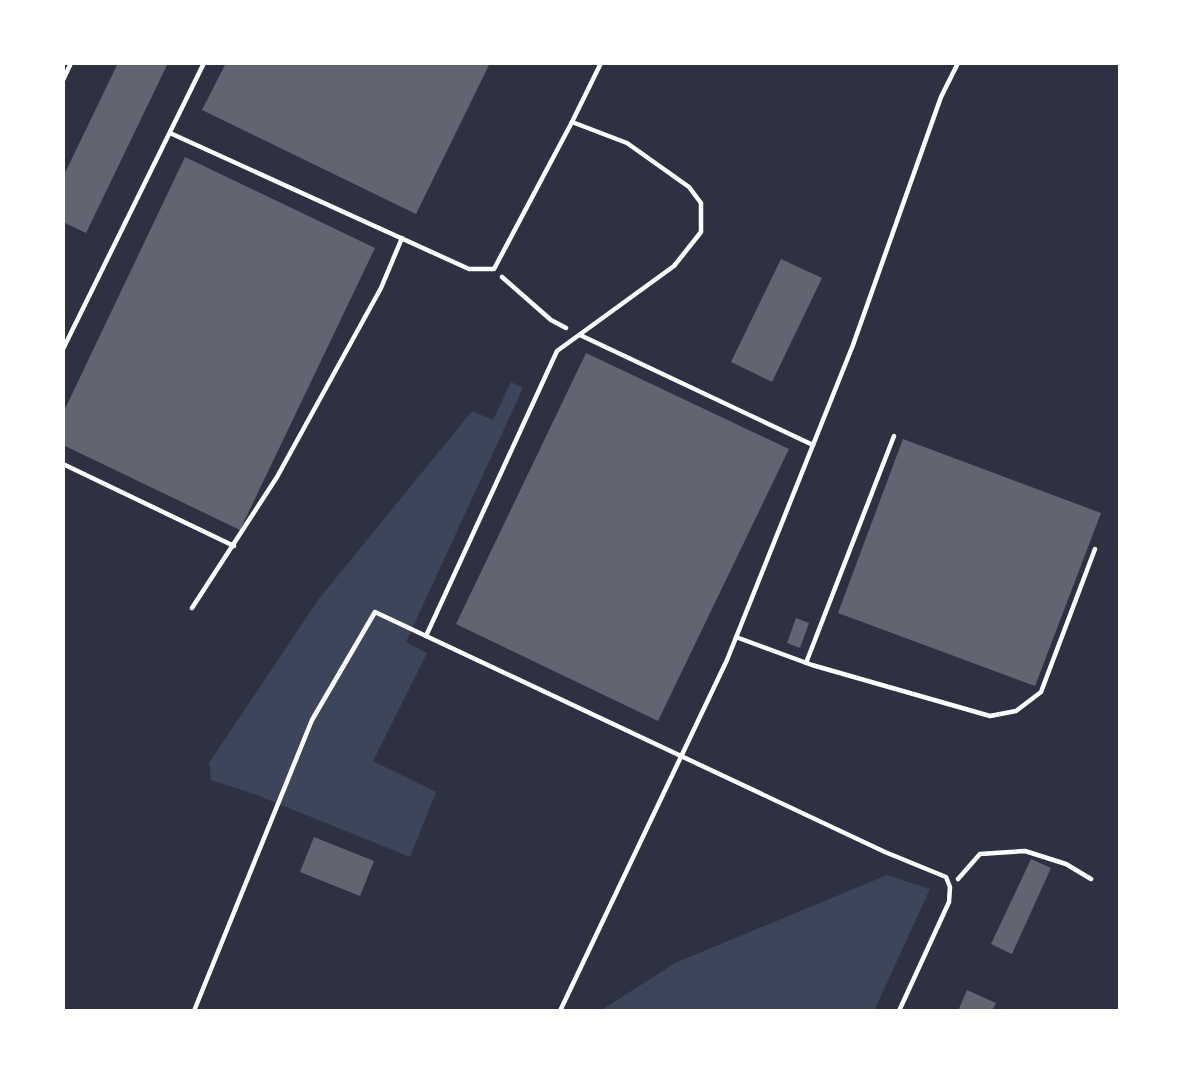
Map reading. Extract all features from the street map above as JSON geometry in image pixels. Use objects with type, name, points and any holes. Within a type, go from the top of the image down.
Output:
[{"type":"lane","points":[[63,349],[204,63]]},
{"type":"lane","points":[[170,133],[469,269],[494,269],[601,63]]},
{"type":"lane","points":[[560,1011],[736,637],[853,345],[941,97],[958,63]]},
{"type":"lane","points":[[426,636],[557,351],[674,266],[701,232],[701,204],[689,187],[627,143],[572,122]]},
{"type":"lane","points":[[192,608],[277,477],[381,288],[402,238]]},
{"type":"lane","points":[[580,334],[813,445]]},
{"type":"lane","points":[[806,663],[894,436]]},
{"type":"lane","points":[[63,464],[234,546]]},
{"type":"lane","points":[[736,637],[806,663],[990,716],[1016,711],[1041,692],[1095,549]]},
{"type":"lane","points":[[194,1011],[312,720],[375,612],[886,852],[946,877],[950,887],[949,902],[899,1011]]},
{"type":"path","points":[[63,80],[71,63]]},
{"type":"path","points":[[494,269],[551,320],[580,334]]},
{"type":"path","points":[[950,887],[980,854],[1007,852],[1025,851],[1066,864],[1091,879]]},
{"type":"shaded area","points":[[511,382],[523,388],[406,642],[427,653],[373,761],[436,792],[410,857],[254,794],[211,780],[209,763],[318,600],[472,411],[493,420]]},
{"type":"shaded area","points":[[887,875],[930,889],[874,1011],[600,1011],[675,963]]},
{"type":"building","points":[[118,63],[168,63],[86,233],[63,222],[63,177]]},
{"type":"building","points":[[226,63],[490,63],[416,214],[202,110]]},
{"type":"building","points":[[185,157],[375,248],[240,530],[63,445],[63,413]]},
{"type":"building","points":[[781,259],[822,278],[772,382],[731,362]]},
{"type":"building","points":[[586,353],[789,449],[658,721],[456,624]]},
{"type":"building","points":[[903,439],[1101,513],[1035,686],[838,613]]},
{"type":"building","points":[[796,618],[809,623],[800,648],[787,643]]},
{"type":"building","points":[[314,837],[374,861],[360,896],[300,872]]},
{"type":"building","points":[[1031,859],[1051,868],[1012,954],[991,944]]},
{"type":"building","points":[[967,990],[996,1003],[992,1011],[958,1011]]}]
